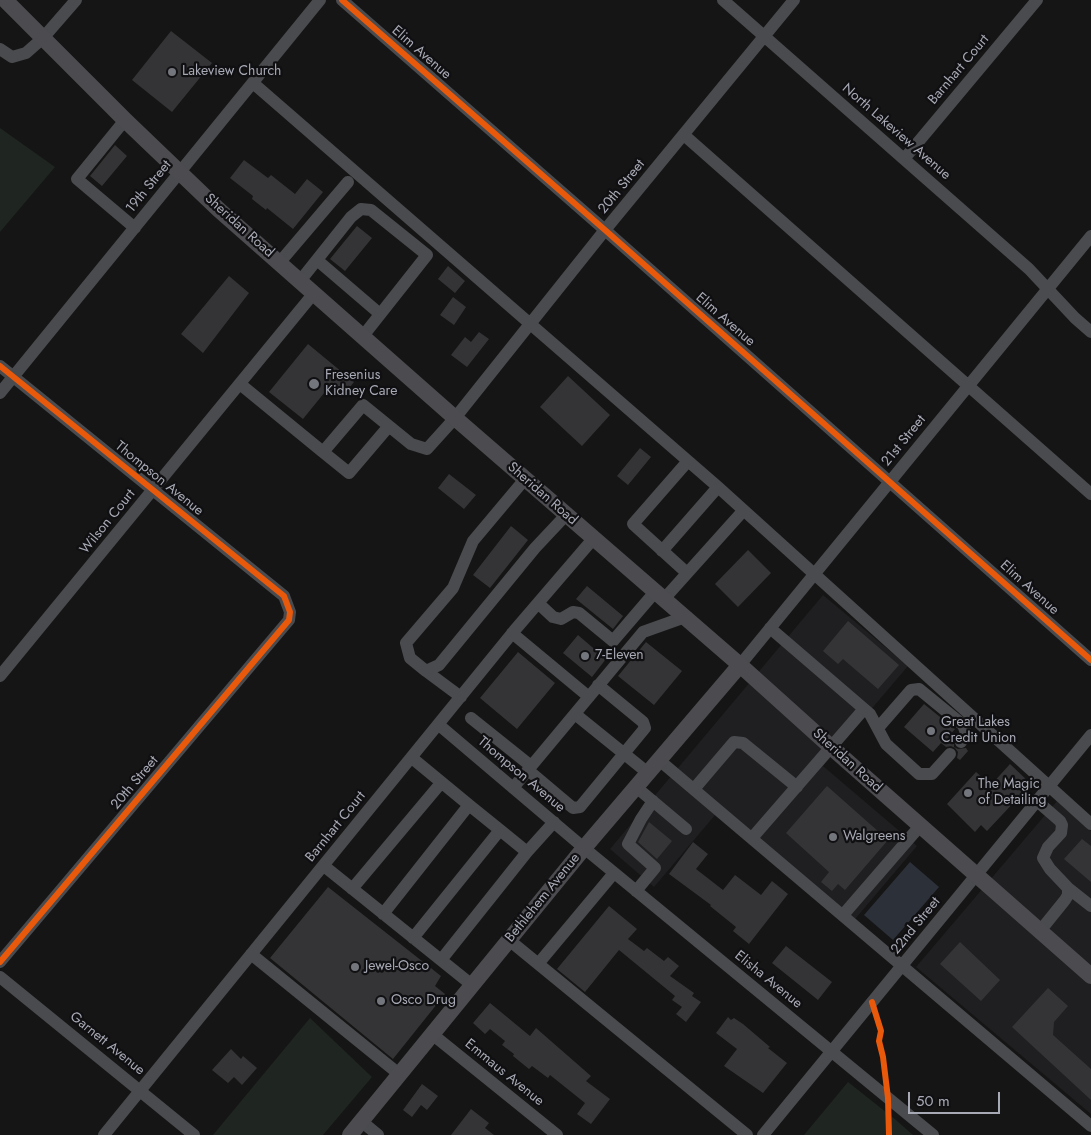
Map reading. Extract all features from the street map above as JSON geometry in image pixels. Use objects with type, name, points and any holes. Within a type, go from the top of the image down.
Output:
[{"type":"main road","name":"Sheridan Road","points":[[5,0],[125,120],[218,209],[566,515],[740,665],[1091,976]]},
{"type":"main road","name":"Bethlehem Avenue","points":[[350,1135],[584,848],[740,665]]},
{"type":"street","points":[[0,49],[12,57],[26,53],[44,38],[76,0]]},
{"type":"street","name":"19th Street","points":[[0,393],[320,0]]},
{"type":"street","name":"Elim Avenue","points":[[342,0],[606,230],[1091,660]]},
{"type":"street","name":"North Lakeview Avenue","points":[[723,0],[1029,269],[1091,332]]},
{"type":"street","name":"20th Street","points":[[389,426],[411,444],[427,449],[455,418],[794,0]]},
{"type":"street","name":"Barnhart Court","points":[[904,159],[1037,0]]},
{"type":"street","points":[[253,83],[718,487],[813,575],[1091,824]]},
{"type":"street","points":[[125,120],[77,179],[135,228]]},
{"type":"street","points":[[684,135],[1091,494]]},
{"type":"street","points":[[280,262],[348,182]]},
{"type":"street","points":[[300,280],[351,216],[361,210],[371,210],[427,256],[363,336]]},
{"type":"street","name":"21st Street","points":[[740,665],[1091,236]]},
{"type":"street","points":[[317,260],[380,314]]},
{"type":"street","name":"Wilson Court","points":[[0,676],[314,292]]},
{"type":"street","name":"Thompson Avenue","points":[[0,366],[284,596],[290,612],[288,620]]},
{"type":"street","points":[[240,384],[322,452],[349,473],[389,426],[363,405],[322,452]]},
{"type":"street","points":[[687,573],[633,524],[688,461]]},
{"type":"street","points":[[461,697],[410,658],[406,643],[452,588],[473,541],[525,479]]},
{"type":"street","points":[[662,551],[718,487]]},
{"type":"street","points":[[538,603],[553,616],[561,619],[573,612],[579,613],[613,641],[659,596],[687,573],[743,511]]},
{"type":"street","points":[[426,671],[439,665],[535,548],[566,515]]},
{"type":"street","name":"Barnhart Court","points":[[104,1135],[512,634],[594,539]]},
{"type":"street","points":[[513,788],[643,632],[685,617]]},
{"type":"street","name":"20th Street","points":[[0,962],[288,620]]},
{"type":"street","points":[[770,628],[870,714],[886,744],[919,774],[932,774],[950,754]]},
{"type":"street","points":[[512,634],[589,697]]},
{"type":"street","points":[[471,718],[530,768],[573,808],[580,808],[645,728],[643,722],[598,685]]},
{"type":"street","points":[[878,728],[911,690],[919,688],[963,725],[966,733],[960,742]]},
{"type":"street","points":[[752,838],[864,709]]},
{"type":"street","points":[[575,714],[648,773]]},
{"type":"street","name":"Thompson Avenue","points":[[438,725],[584,848]]},
{"type":"street","name":"22nd Street","points":[[763,1135],[1091,735]]},
{"type":"street","points":[[694,789],[734,742],[743,743],[797,786]]},
{"type":"street","points":[[412,758],[527,852]]},
{"type":"street","points":[[659,760],[1091,1126]]},
{"type":"street","points":[[352,889],[441,783]]},
{"type":"street","points":[[636,787],[686,829]]},
{"type":"street","points":[[636,891],[655,868],[628,844],[653,801]]},
{"type":"street","points":[[1037,802],[1060,821],[1062,825],[1061,833],[1048,847],[1043,858],[1050,869],[1068,888],[1091,906]]},
{"type":"street","points":[[383,914],[469,805]]},
{"type":"street","points":[[441,960],[527,852],[554,822]]},
{"type":"street","points":[[844,915],[920,826]]},
{"type":"street","points":[[413,938],[500,830]]},
{"type":"street","name":"Elisha Avenue","points":[[584,848],[933,1135]]},
{"type":"street","points":[[324,866],[472,985]]},
{"type":"street","points":[[538,964],[614,873]]},
{"type":"street","points":[[1040,931],[1068,896],[1068,888]]},
{"type":"street","points":[[509,940],[747,1135]]},
{"type":"street","points":[[251,954],[400,1074]]},
{"type":"street","name":"Garnett Avenue","points":[[0,977],[194,1135]]},
{"type":"street","name":"Emmaus Avenue","points":[[432,1034],[557,1135]]},
{"type":"street","points":[[361,1121],[378,1135]]},
{"type":"shaded area","points":[[0,128],[55,167],[0,232]]},
{"type":"shaded area","points":[[823,595],[908,666],[823,766],[917,846],[850,925],[716,814],[654,887],[610,849]]},
{"type":"shaded area","points":[[1057,801],[1091,831],[1091,1114],[916,967]]},
{"type":"shaded area","points":[[910,862],[939,887],[893,940],[864,915]]},
{"type":"shaded area","points":[[310,1018],[372,1077],[323,1135],[213,1135]]},
{"type":"shaded area","points":[[848,1082],[896,1120],[913,1135],[804,1135]]},
{"type":"building","name":"Lakeview Church","points":[[171,31],[212,63],[172,112],[132,80]]},
{"type":"building","points":[[115,145],[127,156],[102,186],[90,176]]},
{"type":"building","points":[[244,160],[268,178],[271,175],[295,194],[307,179],[323,192],[293,229],[267,208],[266,210],[252,199],[253,196],[230,178]]},
{"type":"building","points":[[357,226],[372,238],[345,271],[330,259]]},
{"type":"building","points":[[448,266],[465,281],[455,293],[438,279]]},
{"type":"building","points":[[229,276],[249,293],[203,353],[181,334]]},
{"type":"building","points":[[453,297],[466,307],[454,325],[440,315]]},
{"type":"building","points":[[479,332],[489,339],[467,367],[451,355],[465,337],[471,342]]},
{"type":"building","name":"Fresenius Kidney Care","points":[[308,344],[354,382],[342,397],[329,387],[303,419],[269,392]]},
{"type":"building","points":[[568,376],[610,415],[582,446],[540,407]]},
{"type":"building","points":[[640,448],[651,457],[628,485],[617,476]]},
{"type":"building","points":[[449,474],[476,495],[464,509],[438,488]]},
{"type":"building","points":[[511,526],[528,540],[490,588],[473,575]]},
{"type":"building","points":[[748,550],[771,573],[738,607],[715,584]]},
{"type":"building","name":"7-Eleven","points":[[587,586],[623,616],[613,629],[576,599]]},
{"type":"building","points":[[848,621],[899,665],[878,689],[843,659],[838,664],[823,651]]},
{"type":"building","name":"7-Eleven","points":[[578,635],[606,659],[592,677],[563,653]]},
{"type":"building","points":[[646,642],[682,671],[654,705],[618,676]]},
{"type":"building","points":[[518,652],[555,683],[517,729],[480,698]]},
{"type":"building","name":"Great Lakes Credit Union","points":[[924,704],[955,729],[950,735],[954,738],[954,747],[958,749],[966,748],[968,751],[960,760],[957,758],[958,752],[955,748],[951,746],[946,747],[941,743],[933,752],[904,727]]},
{"type":"building","points":[[1010,764],[1031,784],[987,831],[981,825],[975,832],[947,804],[976,772],[991,785]]},
{"type":"building","name":"Walgreens","points":[[827,786],[888,840],[845,890],[838,884],[832,891],[821,882],[829,872],[786,833]]},
{"type":"building","points":[[649,822],[672,841],[657,859],[638,842]]},
{"type":"building","points":[[1082,839],[1091,846],[1091,882],[1064,859]]},
{"type":"building","points":[[693,842],[708,854],[696,869],[723,890],[735,875],[761,895],[772,881],[788,894],[749,944],[733,931],[736,927],[711,905],[669,874]]},
{"type":"building","name":"Jewel-Osco","points":[[328,887],[441,976],[435,986],[445,994],[393,1059],[270,958]]},
{"type":"building","points":[[609,906],[637,929],[628,939],[644,951],[647,948],[664,961],[668,957],[679,966],[670,976],[694,993],[692,996],[701,1002],[686,1022],[676,1014],[682,1007],[672,1000],[675,996],[619,950],[585,992],[557,969]]},
{"type":"building","points":[[960,942],[1000,980],[981,1001],[940,964]]},
{"type":"building","points":[[786,946],[832,982],[818,1000],[772,963]]},
{"type":"building","points":[[1048,988],[1068,1006],[1054,1022],[1053,1035],[1091,1069],[1091,1100],[1012,1027]]},
{"type":"building","points":[[490,1003],[530,1036],[536,1028],[591,1076],[586,1081],[610,1099],[591,1124],[577,1114],[585,1103],[550,1075],[548,1078],[532,1066],[529,1069],[502,1045],[505,1041],[490,1029],[485,1034],[473,1023]]},
{"type":"building","points":[[728,1017],[731,1020],[734,1018],[743,1024],[787,1063],[763,1093],[724,1066],[737,1049],[716,1033]]},
{"type":"building","points":[[231,1049],[241,1059],[243,1056],[257,1068],[242,1085],[234,1077],[228,1083],[212,1070]]},
{"type":"building","points":[[422,1084],[438,1096],[427,1110],[421,1105],[412,1117],[403,1110]]},
{"type":"building","points":[[471,1109],[489,1123],[485,1128],[494,1135],[451,1135]]},
{"type":"cycle path","points":[[342,0],[1091,660]]},
{"type":"cycle path","points":[[0,366],[284,596],[290,612],[289,620],[0,962]]},
{"type":"cycle path","points":[[872,1002],[881,1031],[879,1041],[888,1098],[889,1135]]},
{"type":"place","name":"Lakeview Church","points":[[172,72]]},
{"type":"place","name":"Fresenius Kidney Care","points":[[314,384]]},
{"type":"place","name":"7-Eleven","points":[[585,656]]},
{"type":"place","name":"Great Lakes Credit Union","points":[[931,731]]},
{"type":"place","name":"The Magic of Detailing","points":[[968,793]]},
{"type":"place","name":"Walgreens","points":[[833,837]]},
{"type":"place","name":"Jewel-Osco","points":[[355,967]]},
{"type":"place","name":"Osco Drug","points":[[381,1001]]}]
